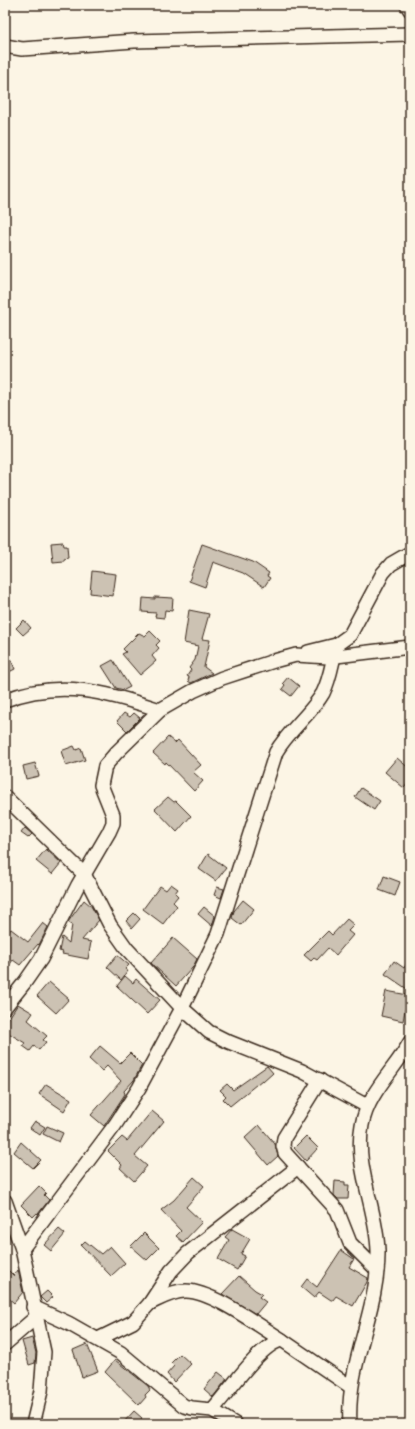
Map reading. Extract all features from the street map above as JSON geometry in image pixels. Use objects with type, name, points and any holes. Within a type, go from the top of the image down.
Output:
[{"type":"street","points":[[407,5],[410,10]]},
{"type":"street","points":[[5,46],[22,49],[134,41],[410,34]]},
{"type":"street","points":[[6,1004],[25,982],[41,959],[84,874],[113,823],[113,814],[102,785],[105,766],[116,753],[160,710],[193,691],[222,678],[296,655],[336,645],[350,635],[384,573],[391,564],[410,554]]},
{"type":"street","points":[[296,655],[334,656],[410,647]]},
{"type":"street","points":[[22,1249],[119,1119],[139,1088],[182,1008],[218,934],[276,752],[285,737],[323,693],[334,656]]},
{"type":"street","points":[[5,700],[18,695],[70,688],[115,695],[160,710]]},
{"type":"street","points":[[5,797],[84,874],[110,925],[126,949],[182,1008],[208,1032],[229,1042],[273,1058],[320,1080],[367,1106]]},
{"type":"street","points":[[350,1424],[349,1407],[351,1387],[376,1270],[377,1237],[360,1150],[362,1126],[367,1106],[410,1042]]},
{"type":"street","points":[[320,1080],[284,1138],[283,1146],[285,1153],[337,1210],[350,1243],[376,1270]]},
{"type":"street","points":[[98,1339],[133,1322],[150,1303],[171,1270],[188,1253],[298,1167]]},
{"type":"street","points":[[5,1201],[22,1249],[34,1312],[44,1352],[44,1373],[33,1424]]},
{"type":"street","points":[[150,1303],[171,1294],[185,1291],[214,1299],[282,1340],[351,1387]]},
{"type":"street","points":[[34,1312],[98,1339],[121,1352],[184,1406],[212,1410],[235,1424]]},
{"type":"street","points":[[5,1344],[34,1312]]},
{"type":"street","points":[[212,1410],[263,1349],[275,1341],[282,1340]]},
{"type":"building","points":[[63,542],[64,546],[67,546],[68,558],[64,559],[64,561],[53,562],[51,543]]},
{"type":"building","points":[[202,544],[253,562],[269,573],[267,576],[270,578],[264,587],[243,573],[213,562],[205,587],[189,581]]},
{"type":"building","points":[[92,571],[116,574],[113,596],[90,593]]},
{"type":"building","points":[[155,597],[173,598],[172,611],[165,610],[164,618],[155,617],[156,613],[142,612],[143,598],[155,599]]},
{"type":"building","points":[[189,610],[209,614],[202,639],[210,640],[204,667],[212,673],[191,683],[188,681],[189,677],[187,676],[191,670],[189,668],[195,660],[198,646],[184,643]]},
{"type":"building","points":[[24,620],[31,628],[23,635],[16,628]]},
{"type":"building","points":[[150,631],[160,641],[156,645],[159,648],[152,656],[156,661],[140,675],[122,654],[126,652],[123,649],[139,633],[145,636]]},
{"type":"building","points":[[5,646],[15,669],[5,674]]},
{"type":"building","points":[[113,660],[130,687],[124,690],[116,688],[102,666]]},
{"type":"building","points":[[288,677],[299,686],[291,696],[282,689],[285,685],[283,683]]},
{"type":"building","points":[[124,713],[130,717],[134,713],[140,718],[127,731],[117,721]]},
{"type":"building","points":[[168,737],[175,743],[178,740],[201,765],[193,772],[203,781],[194,791],[166,762],[165,764],[153,753]]},
{"type":"building","points":[[74,746],[76,750],[81,748],[85,760],[66,766],[61,751]]},
{"type":"building","points":[[397,758],[410,769],[410,781],[404,788],[385,772]]},
{"type":"building","points":[[35,763],[39,776],[26,779],[23,766]]},
{"type":"building","points":[[361,788],[380,801],[374,810],[355,797]]},
{"type":"building","points":[[168,797],[174,802],[176,801],[191,816],[177,832],[155,809]]},
{"type":"building","points":[[25,828],[32,834],[28,838],[21,833]]},
{"type":"building","points":[[46,849],[61,863],[52,874],[36,861]]},
{"type":"building","points":[[208,854],[226,868],[216,881],[199,869]]},
{"type":"building","points":[[384,876],[400,882],[395,896],[379,890]]},
{"type":"building","points":[[171,884],[178,889],[175,893],[178,896],[173,902],[177,906],[163,924],[143,909],[160,886],[166,890]]},
{"type":"building","points":[[217,887],[224,889],[221,898],[214,895]]},
{"type":"building","points":[[84,900],[91,906],[99,920],[82,940],[91,942],[88,959],[62,954],[63,952],[59,951],[62,937],[69,943],[72,925],[68,922]]},
{"type":"building","points":[[243,900],[254,909],[241,925],[232,918],[234,911]]},
{"type":"building","points":[[204,907],[215,916],[212,926],[198,914]]},
{"type":"building","points":[[134,913],[140,919],[132,928],[126,921]]},
{"type":"building","points":[[347,919],[354,925],[348,931],[353,935],[336,955],[328,948],[317,960],[314,958],[311,961],[304,955],[328,931],[332,935]]},
{"type":"building","points":[[43,923],[48,927],[39,945],[38,944],[20,965],[13,960],[10,964],[5,959],[5,936],[11,929],[28,942]]},
{"type":"building","points":[[173,938],[197,959],[193,967],[176,986],[151,963]]},
{"type":"building","points":[[117,955],[129,965],[125,969],[128,971],[121,980],[107,967]]},
{"type":"building","points":[[410,958],[410,991],[385,974],[394,961],[404,968]]},
{"type":"building","points":[[125,976],[133,983],[136,979],[160,1000],[147,1014],[117,986]]},
{"type":"building","points":[[49,982],[69,999],[56,1013],[37,996]]},
{"type":"building","points":[[386,991],[408,995],[403,1021],[381,1016]]},
{"type":"building","points":[[18,1004],[33,1013],[28,1020],[47,1036],[43,1040],[46,1042],[39,1050],[34,1046],[30,1051],[23,1046],[25,1043],[5,1031],[5,1024]]},
{"type":"building","points":[[100,1046],[120,1063],[130,1053],[142,1065],[134,1080],[124,1091],[125,1094],[104,1126],[91,1115],[121,1081],[107,1066],[102,1071],[89,1059]]},
{"type":"building","points":[[267,1066],[273,1073],[263,1082],[262,1080],[230,1106],[223,1099],[226,1096],[220,1090],[227,1084],[233,1090]]},
{"type":"building","points":[[46,1084],[71,1099],[64,1111],[39,1094]]},
{"type":"building","points":[[152,1111],[164,1121],[135,1156],[147,1166],[134,1181],[120,1168],[122,1165],[108,1151],[122,1137],[127,1141]]},
{"type":"building","points":[[35,1121],[45,1127],[40,1135],[30,1128]]},
{"type":"building","points":[[259,1125],[275,1144],[278,1156],[268,1165],[245,1138]]},
{"type":"building","points":[[47,1126],[63,1133],[59,1142],[43,1134]]},
{"type":"building","points":[[306,1136],[318,1148],[306,1161],[294,1148]]},
{"type":"building","points":[[21,1142],[41,1160],[33,1168],[14,1152]]},
{"type":"building","points":[[194,1177],[204,1186],[186,1207],[202,1222],[183,1242],[176,1236],[181,1231],[161,1210],[174,1200]]},
{"type":"building","points":[[335,1181],[345,1182],[345,1185],[349,1185],[348,1199],[338,1199],[334,1195]]},
{"type":"building","points":[[39,1186],[46,1193],[44,1195],[49,1200],[38,1214],[37,1213],[33,1217],[21,1205]]},
{"type":"building","points":[[59,1229],[65,1234],[51,1251],[44,1245]]},
{"type":"building","points":[[232,1229],[250,1239],[241,1254],[245,1256],[237,1270],[218,1259],[229,1240],[225,1237]]},
{"type":"building","points":[[144,1233],[159,1248],[147,1260],[131,1246]]},
{"type":"building","points":[[85,1241],[101,1254],[110,1246],[125,1263],[111,1276],[81,1245]]},
{"type":"building","points":[[341,1250],[354,1259],[349,1267],[368,1278],[353,1306],[336,1296],[333,1300],[331,1300],[319,1292],[314,1298],[301,1287],[307,1279],[317,1287]]},
{"type":"building","points":[[5,1267],[14,1276],[18,1270],[23,1292],[14,1303],[5,1295]]},
{"type":"building","points":[[239,1276],[262,1294],[259,1297],[266,1302],[256,1314],[222,1294]]},
{"type":"building","points":[[47,1291],[53,1297],[46,1303],[40,1297]]},
{"type":"building","points":[[32,1338],[36,1353],[35,1363],[29,1365],[22,1341]]},
{"type":"building","points":[[87,1344],[98,1371],[82,1377],[73,1350]]},
{"type":"building","points":[[180,1354],[191,1364],[174,1382],[167,1374],[174,1366],[171,1363]]},
{"type":"building","points":[[115,1360],[148,1386],[150,1390],[139,1405],[105,1372]]},
{"type":"building","points":[[218,1372],[227,1379],[213,1397],[204,1389]]},
{"type":"building","points":[[134,1411],[142,1418],[137,1424],[122,1424]]}]
